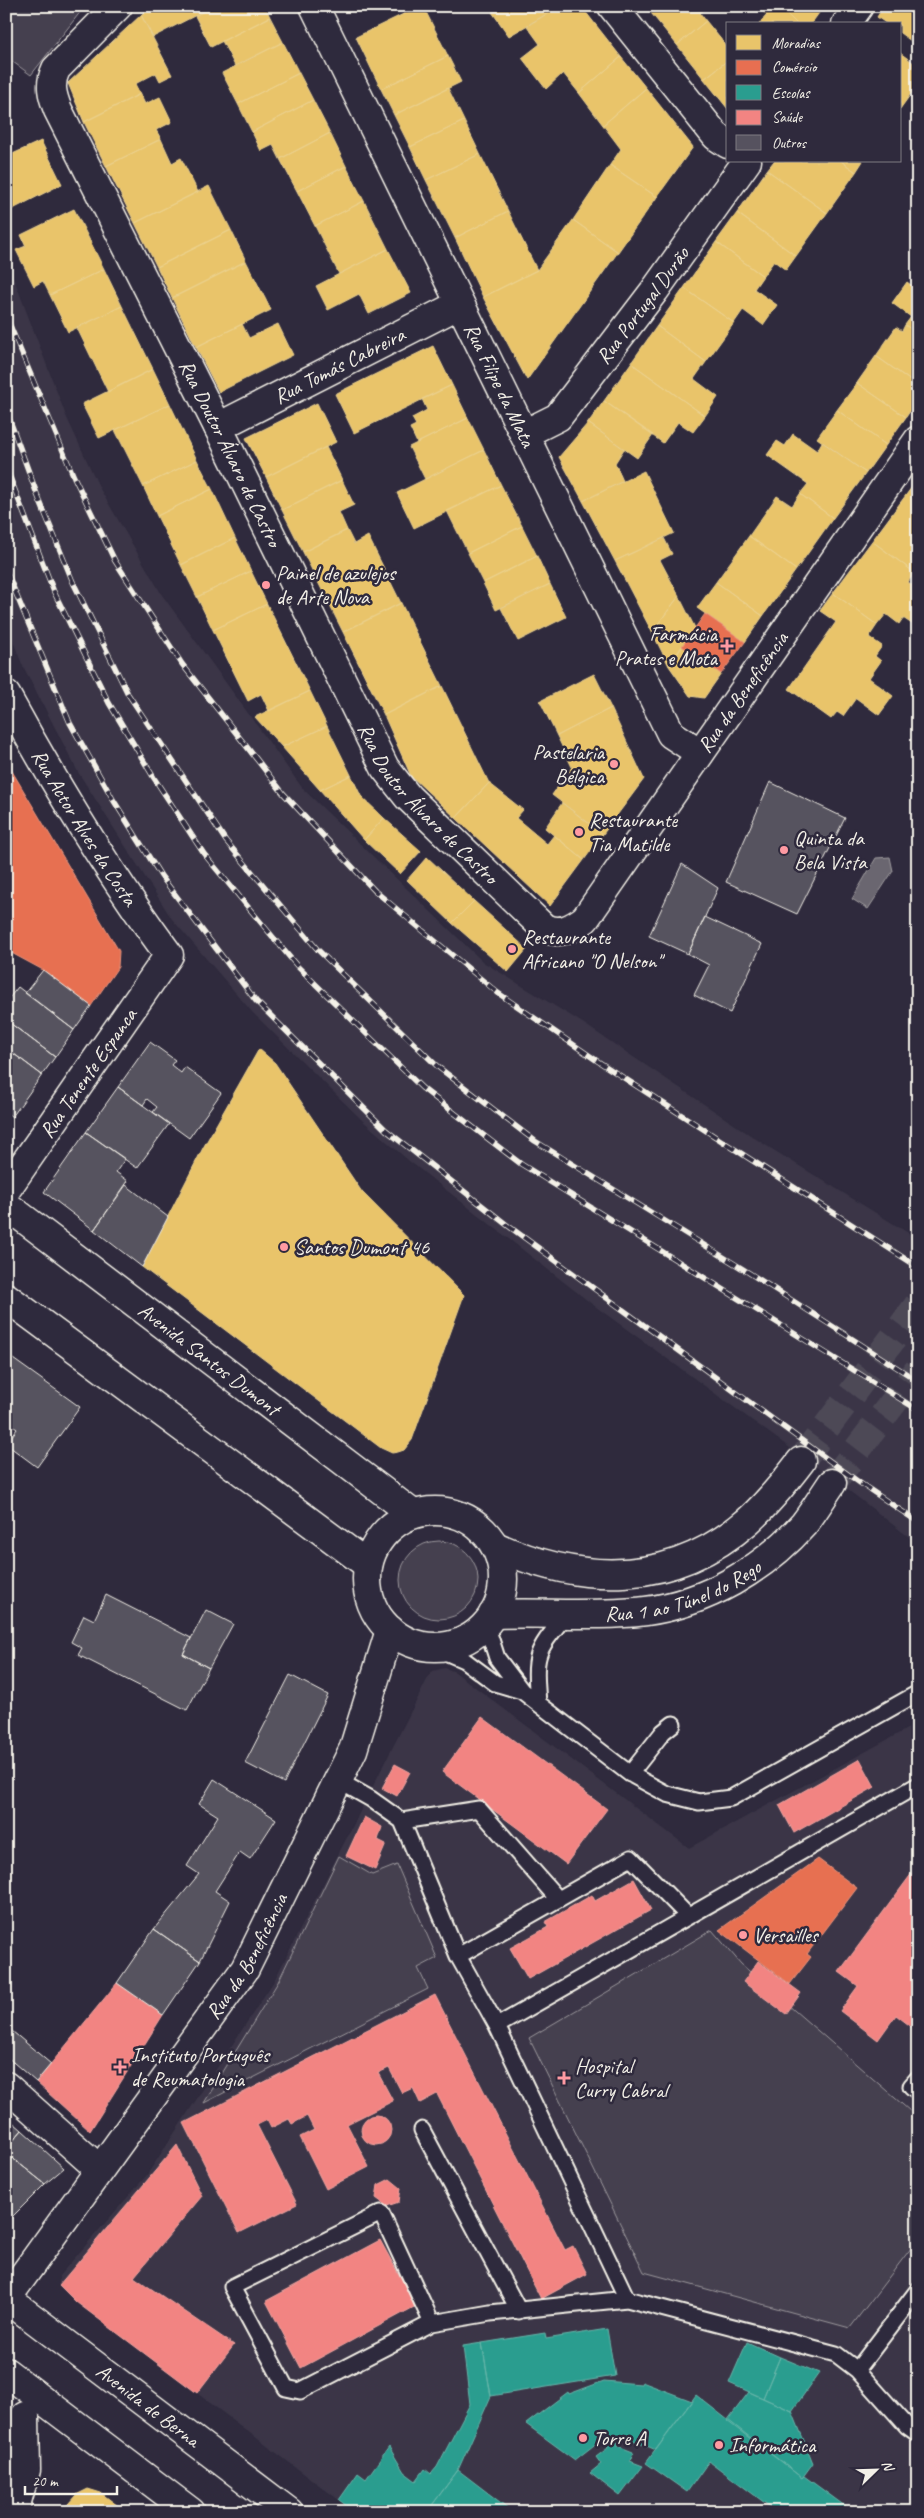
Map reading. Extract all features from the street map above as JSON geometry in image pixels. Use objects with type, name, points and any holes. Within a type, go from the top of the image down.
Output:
[{"type":"street","name":"Rua Doutor Álvaro de Castro","points":[[118,6],[61,62],[52,76],[51,84],[58,110],[218,427],[385,768],[408,797],[532,918],[544,928],[558,932]]},
{"type":"street","name":"Rua Filipe da Mata","points":[[314,6],[671,734],[700,753]]},
{"type":"street","points":[[612,6],[716,136],[726,143]]},
{"type":"street","points":[[847,22],[858,6]]},
{"type":"street","name":"Rua Portugal Durão","points":[[524,434],[558,417],[655,290],[746,162]]},
{"type":"street","name":"Rua Tomás Cabreira","points":[[218,427],[460,304]]},
{"type":"street","name":"Rua da Beneficência","points":[[558,932],[568,929],[584,919],[918,440]]},
{"type":"street","name":"Rua Actor Alves da Costa","points":[[6,695],[68,805],[104,862],[169,955]]},
{"type":"street","name":"Rua Tenente Espanca","points":[[6,1190],[169,955]]},
{"type":"street","name":"Avenida Santos Dumont","points":[[6,1205],[413,1514]]},
{"type":"street","points":[[6,1297],[368,1565]]},
{"type":"street","name":"Rua 1 ao Túnel do Rego","points":[[495,1546],[519,1556],[574,1572],[610,1574],[642,1572],[668,1566],[706,1550],[736,1530],[773,1496],[801,1461]]},
{"type":"street","name":"Rua 1 ao Túnel do Rego","points":[[490,1619],[646,1611],[700,1597],[726,1585],[755,1567],[785,1543],[805,1522],[832,1483]]},
{"type":"street","points":[[436,1510],[460,1515],[480,1527],[495,1546],[503,1568],[502,1592],[490,1619],[472,1636],[458,1643],[434,1647],[411,1642],[390,1630],[375,1612],[368,1589],[368,1565],[377,1543],[392,1525],[413,1514],[436,1510]]},
{"type":"street","name":"Rua da Beneficência","points":[[7,2299],[99,2169],[150,2104],[246,1969],[353,1750],[390,1630]]},
{"type":"street","points":[[6,2086],[99,2169]]},
{"type":"street","name":"Avenida de Berna","points":[[7,2299],[290,2512]]},
{"type":"street","points":[[6,2372],[23,2412],[26,2470],[14,2512]]},
{"type":"street","points":[[23,2412],[191,2512]]},
{"type":"lane","points":[[538,1703],[536,1668],[538,1653],[567,1614]]},
{"type":"lane","points":[[490,1619],[491,1645],[497,1658],[522,1691],[630,1774],[667,1794],[698,1802],[731,1798],[918,1692]]},
{"type":"lane","points":[[434,1647],[464,1660],[495,1683],[522,1691]]},
{"type":"lane","points":[[630,1774],[663,1732],[673,1724]]},
{"type":"lane","points":[[339,1781],[371,1798],[402,1820],[458,1956],[497,2026],[627,2299]]},
{"type":"lane","points":[[497,2026],[918,1785]]},
{"type":"lane","points":[[402,1820],[479,1809],[558,1899]]},
{"type":"lane","points":[[458,1956],[631,1858],[688,1916]]},
{"type":"lane","points":[[918,2078],[911,2086],[918,2092]]},
{"type":"lane","points":[[422,2130],[518,2311]]},
{"type":"lane","points":[[432,2323],[381,2214],[232,2287],[286,2388],[300,2391],[432,2323],[490,2313],[627,2299],[836,2354],[857,2370],[907,2426],[918,2434]]},
{"type":"lane","points":[[857,2370],[918,2290]]},
{"type":"shaded area","points":[[6,6],[85,6],[31,75],[6,57]]},
{"type":"shaded area","points":[[6,258],[66,416],[100,489],[162,595],[303,789],[483,962],[581,1022],[762,1143],[918,1239],[918,1544],[852,1493],[592,1304],[408,1160],[362,1120],[253,1013],[172,919],[78,772],[22,664],[6,623]]},
{"type":"shaded area","points":[[890,857],[893,871],[868,909],[852,899],[876,858]]},
{"type":"shaded area","points":[[439,1541],[454,1544],[467,1552],[475,1565],[478,1580],[475,1595],[467,1608],[454,1616],[439,1619],[424,1616],[411,1608],[403,1595],[400,1580],[403,1565],[411,1552],[424,1544]]},
{"type":"shaded area","name":"Hospital Curry Cabral","points":[[445,1668],[455,1672],[689,1848],[918,1723],[918,2512],[355,2512],[76,2302],[59,2285],[59,2276],[147,2175],[274,1981],[429,1676],[433,1671]]},
{"type":"shaded area","points":[[339,1856],[372,1875],[397,1865],[437,1958],[418,1968],[428,1989],[204,2103],[278,1982]]},
{"type":"shaded area","points":[[712,1930],[741,1964],[918,2118],[918,2239],[850,2328],[644,2272],[529,2038]]},
{"type":"building: Moradias","points":[[150,6],[214,6],[153,37],[141,15]]},
{"type":"building: Moradias","points":[[214,6],[265,6],[270,17],[211,47],[195,16]]},
{"type":"building: Moradias","points":[[423,6],[448,56],[381,89],[356,37]]},
{"type":"building: Moradias","points":[[503,6],[560,6],[509,36],[492,12]]},
{"type":"building: Moradias","points":[[560,6],[581,6],[621,57],[579,93],[563,73],[546,89],[522,58],[540,44],[527,26]]},
{"type":"building: Moradias","points":[[659,6],[709,6],[700,13],[706,21],[677,45],[651,13]]},
{"type":"building: Moradias","points":[[756,6],[779,6],[795,22],[761,22],[767,15]]},
{"type":"building: Moradias","points":[[779,6],[824,6],[812,22],[795,22]]},
{"type":"building: Moradias","points":[[884,6],[918,6],[918,46],[902,34],[902,22],[884,22],[877,17]]},
{"type":"building: Moradias","points":[[141,15],[172,75],[160,81],[156,73],[135,84],[140,94],[84,122],[68,83]]},
{"type":"building: Moradias","points":[[270,17],[283,42],[235,66],[222,41]]},
{"type":"building: Moradias","points":[[706,21],[726,46],[726,62],[704,79],[677,45]]},
{"type":"building: Moradias","points":[[283,42],[299,73],[238,104],[222,73]]},
{"type":"building: Moradias","points":[[902,54],[918,66],[918,84],[902,106]]},
{"type":"building: Moradias","points":[[448,56],[461,82],[394,115],[381,89]]},
{"type":"building: Moradias","points":[[621,57],[646,88],[603,125],[579,93]]},
{"type":"building: Moradias","points":[[726,62],[726,106],[704,79]]},
{"type":"building: Moradias","points":[[299,73],[313,100],[252,132],[238,104]]},
{"type":"building: Moradias","points":[[448,88],[464,121],[410,147],[394,115]]},
{"type":"building: Moradias","points":[[646,88],[693,147],[657,197],[610,165],[621,149],[603,125]]},
{"type":"building: Moradias","points":[[140,94],[145,104],[160,97],[172,122],[156,130],[161,139],[106,166],[84,122]]},
{"type":"building: Moradias","points":[[313,100],[330,133],[280,159],[273,145],[261,151],[252,132]]},
{"type":"building: Moradias","points":[[464,121],[480,154],[426,180],[410,147]]},
{"type":"building: Moradias","points":[[330,133],[346,166],[297,191],[280,159]]},
{"type":"building: Moradias","points":[[161,139],[172,163],[181,158],[198,192],[135,223],[106,166]]},
{"type":"building: Moradias","points":[[41,141],[62,184],[9,211],[6,206],[6,157]]},
{"type":"building: Moradias","points":[[480,154],[508,211],[455,238],[426,180]]},
{"type":"building: Moradias","points":[[773,162],[842,162],[856,172],[827,213],[767,170]]},
{"type":"building: Moradias","points":[[842,162],[862,162],[856,172]]},
{"type":"building: Moradias","points":[[610,165],[657,197],[618,252],[573,220]]},
{"type":"building: Moradias","points":[[346,166],[364,201],[315,226],[297,191]]},
{"type":"building: Moradias","points":[[767,170],[827,213],[796,256],[737,213]]},
{"type":"building: Moradias","points":[[209,186],[231,230],[157,267],[135,223]]},
{"type":"building: Moradias","points":[[364,201],[388,249],[339,274],[315,226]]},
{"type":"building: Moradias","points":[[74,209],[104,269],[50,295],[43,281],[34,286],[16,250],[26,246],[21,235]]},
{"type":"building: Moradias","points":[[508,211],[537,270],[483,297],[455,238]]},
{"type":"building: Moradias","points":[[737,213],[796,256],[786,270],[774,261],[763,276],[716,242]]},
{"type":"building: Moradias","points":[[573,220],[618,252],[527,380],[483,297],[537,270]]},
{"type":"building: Moradias","points":[[231,230],[246,261],[172,298],[157,267]]},
{"type":"building: Moradias","points":[[716,242],[763,276],[754,289],[777,305],[763,325],[743,310],[734,323],[684,288]]},
{"type":"building: Moradias","points":[[388,249],[411,293],[369,314],[359,294],[328,310],[316,286]]},
{"type":"building: Moradias","points":[[246,261],[271,310],[196,347],[172,298]]},
{"type":"building: Moradias","points":[[104,269],[122,306],[68,332],[50,295]]},
{"type":"building: Moradias","points":[[907,282],[918,290],[918,334],[905,325],[911,317],[892,303]]},
{"type":"building: Moradias","points":[[684,288],[734,323],[706,362],[657,326]]},
{"type":"building: Moradias","points":[[122,306],[153,369],[108,392],[77,328]]},
{"type":"building: Moradias","points":[[242,324],[249,338],[278,324],[293,355],[219,392],[196,347]]},
{"type":"building: Moradias","points":[[905,325],[918,334],[918,386],[876,356],[896,327],[902,331]]},
{"type":"building: Moradias","points":[[657,326],[706,362],[694,379],[718,397],[705,416],[631,363]]},
{"type":"building: Moradias","points":[[433,346],[452,385],[354,433],[335,394]]},
{"type":"building: Moradias","points":[[876,356],[918,386],[918,400],[906,417],[857,383]]},
{"type":"building: Moradias","points":[[631,363],[705,416],[693,432],[678,422],[663,443],[604,401]]},
{"type":"building: Moradias","points":[[153,369],[170,404],[99,438],[82,404]]},
{"type":"building: Moradias","points":[[857,383],[906,417],[886,445],[837,410]]},
{"type":"building: Moradias","points":[[452,385],[468,418],[417,443],[410,428],[416,425],[412,418],[427,410],[422,399]]},
{"type":"building: Moradias","points":[[604,401],[653,435],[637,458],[588,423]]},
{"type":"building: Moradias","points":[[317,403],[336,442],[266,477],[246,438]]},
{"type":"building: Moradias","points":[[170,404],[197,460],[143,486],[115,430]]},
{"type":"building: Moradias","points":[[837,410],[886,445],[866,473],[817,438]]},
{"type":"building: Moradias","points":[[468,418],[484,450],[425,479],[409,447]]},
{"type":"building: Moradias","points":[[588,423],[624,449],[615,463],[623,481],[583,501],[559,457]]},
{"type":"building: Moradias","points":[[793,434],[817,451],[822,442],[866,473],[833,518],[800,494],[808,484],[767,455],[777,441],[785,446]]},
{"type":"building: Moradias","points":[[326,447],[342,480],[282,510],[266,477]]},
{"type":"building: Moradias","points":[[484,450],[501,485],[414,528],[397,493]]},
{"type":"building: Moradias","points":[[197,460],[212,489],[157,516],[143,486]]},
{"type":"building: Moradias","points":[[644,471],[674,533],[615,561],[583,501]]},
{"type":"building: Moradias","points":[[918,479],[918,498],[909,491]]},
{"type":"building: Moradias","points":[[342,480],[354,505],[339,512],[347,530],[303,552],[282,510]]},
{"type":"building: Moradias","points":[[501,485],[522,526],[468,553],[447,511]]},
{"type":"building: Moradias","points":[[212,489],[235,538],[181,565],[157,516]]},
{"type":"building: Moradias","points":[[909,491],[918,498],[918,569],[915,573],[872,541]]},
{"type":"building: Moradias","points":[[800,494],[833,518],[796,570],[749,536],[777,496],[792,506]]},
{"type":"building: Moradias","points":[[522,526],[537,556],[483,583],[468,553]]},
{"type":"building: Moradias","points":[[347,530],[354,544],[368,536],[401,603],[343,632],[303,552]]},
{"type":"building: Moradias","points":[[749,536],[796,570],[763,616],[716,582]]},
{"type":"building: Moradias","points":[[235,538],[251,571],[197,597],[181,565]]},
{"type":"building: Moradias","points":[[664,538],[672,554],[660,560],[679,596],[652,632],[615,561]]},
{"type":"building: Moradias","points":[[872,541],[915,573],[908,582],[918,589],[918,628],[903,618],[899,624],[886,614],[877,625],[833,593]]},
{"type":"building: Moradias","points":[[537,556],[550,584],[496,610],[483,583]]},
{"type":"building: Moradias","points":[[251,571],[267,604],[213,630],[197,597]]},
{"type":"building: Moradias","points":[[716,582],[763,616],[745,642],[697,608]]},
{"type":"building: Moradias","points":[[550,584],[566,617],[518,641],[501,608]]},
{"type":"building: Moradias","points":[[833,593],[877,625],[869,637],[882,646],[875,656],[881,661],[869,678],[893,696],[879,715],[856,698],[843,716],[837,712],[831,719],[789,689],[836,622],[820,611]]},
{"type":"building: Moradias","points":[[679,596],[695,628],[669,666],[652,632]]},
{"type":"building: Moradias","points":[[401,603],[442,686],[384,715],[343,632]]},
{"type":"building: Moradias","points":[[267,604],[310,691],[269,711],[261,694],[248,701],[213,630]]},
{"type":"building: Moradias","points":[[682,646],[721,674],[704,698],[690,696],[669,666]]},
{"type":"building: Moradias","points":[[594,674],[611,708],[557,736],[540,701]]},
{"type":"building: Moradias","points":[[442,686],[489,783],[456,818],[411,776],[384,715]]},
{"type":"building: Moradias","points":[[310,691],[327,726],[282,747],[255,717]]},
{"type":"building: Moradias","points":[[611,708],[644,779],[603,834],[552,795],[572,767],[557,736]]},
{"type":"building: Moradias","points":[[327,726],[351,775],[320,790],[282,747]]},
{"type":"building: Moradias","points":[[351,775],[361,796],[384,818],[364,840],[320,790]]},
{"type":"building: Moradias","points":[[489,783],[523,810],[516,818],[547,844],[554,835],[584,860],[550,906],[456,818]]},
{"type":"building: Moradias","points":[[562,803],[603,834],[584,860],[545,828]]},
{"type":"building: Moradias","points":[[384,818],[421,851],[400,874],[364,840]]},
{"type":"building: Moradias","points":[[427,857],[474,901],[452,923],[407,880]]},
{"type":"building: Moradias","points":[[474,901],[527,949],[508,972],[452,923]]},
{"type":"building: Moradias","name":"Santos Dumont 46","points":[[259,1049],[275,1063],[362,1192],[464,1295],[412,1440],[404,1450],[392,1453],[381,1448],[142,1267],[203,1148]]},
{"type":"building: Moradias","points":[[88,2489],[101,2493],[126,2512],[61,2512],[76,2495]]},
{"type":"building: Comércio","points":[[705,614],[745,642],[721,674],[682,646]]},
{"type":"building: Comércio","points":[[6,761],[119,951],[118,967],[91,1006],[43,970],[6,950]]},
{"type":"building: Comércio","points":[[818,1859],[857,1888],[807,1954],[811,1957],[790,1984],[719,1930]]},
{"type":"building: Escolas","points":[[607,2329],[615,2376],[491,2396],[482,2343],[545,2333],[546,2339]]},
{"type":"building: Escolas","points":[[747,2342],[780,2357],[763,2398],[729,2383]]},
{"type":"building: Escolas","points":[[482,2343],[491,2396],[458,2470],[427,2512],[355,2512],[339,2500],[358,2473],[366,2479],[389,2447],[404,2472],[416,2481],[425,2469],[431,2474],[437,2467],[470,2404],[463,2346]]},
{"type":"building: Escolas","points":[[780,2357],[819,2373],[792,2411],[763,2398]]},
{"type":"building: Escolas","name":"Torre A","points":[[604,2381],[641,2384],[642,2382],[692,2401],[656,2450],[626,2437],[617,2439],[618,2446],[633,2452],[630,2461],[643,2466],[620,2496],[590,2473],[601,2464],[596,2457],[608,2448],[607,2440],[598,2442],[575,2460],[526,2424],[568,2392],[569,2394]]},
{"type":"building: Escolas","points":[[749,2392],[792,2411],[813,2463],[802,2478],[727,2421]]},
{"type":"building: Escolas","points":[[696,2395],[802,2478],[804,2476],[853,2512],[777,2512],[709,2461],[687,2492],[646,2463]]},
{"type":"building: Escolas","points":[[458,2470],[513,2512],[427,2512]]},
{"type":"building: Saúde","points":[[482,1717],[607,1809],[566,1864],[442,1772]]},
{"type":"building: Saúde","points":[[860,1759],[875,1787],[794,1833],[779,1805]]},
{"type":"building: Saúde","points":[[395,1764],[410,1772],[397,1796],[382,1788]]},
{"type":"building: Saúde","points":[[364,1817],[382,1827],[378,1840],[386,1844],[375,1870],[346,1856]]},
{"type":"building: Saúde","points":[[918,1865],[918,2022],[913,2028],[896,2015],[878,2040],[840,2011],[858,1986],[839,1972]]},
{"type":"building: Saúde","points":[[634,1879],[651,1910],[528,1979],[510,1948],[548,1927],[545,1922],[592,1895],[595,1901]]},
{"type":"building: Saúde","points":[[758,1961],[801,1993],[786,2014],[743,1982]]},
{"type":"building: Saúde","points":[[117,1983],[163,2015],[90,2131],[36,2082]]},
{"type":"building: Saúde","points":[[435,1995],[565,2250],[573,2246],[587,2274],[541,2299],[437,2094],[420,2103],[413,2088],[402,2093],[389,2068],[378,2073],[393,2101],[347,2124],[369,2167],[326,2189],[300,2137],[314,2130],[307,2116],[292,2124],[289,2119],[271,2128],[267,2120],[257,2125],[297,2204],[239,2233],[184,2123]]},
{"type":"building: Saúde","points":[[376,2115],[386,2120],[391,2130],[386,2140],[376,2145],[366,2140],[361,2130],[366,2120]]},
{"type":"building: Saúde","points":[[177,2145],[202,2196],[134,2277],[234,2345],[197,2393],[76,2302],[59,2285]]},
{"type":"building: Saúde","points":[[390,2179],[401,2188],[399,2202],[387,2206],[376,2198],[378,2185]]},
{"type":"building: Saúde","points":[[380,2240],[416,2306],[301,2368],[266,2301]]},
{"type":"building: Outros","name":"Quinta da Bela Vista","points":[[770,782],[845,818],[797,914],[726,882]]},
{"type":"building: Outros","points":[[682,864],[718,888],[688,954],[649,936]]},
{"type":"building: Outros","points":[[705,917],[762,944],[730,1013],[694,995],[709,965],[688,954]]},
{"type":"building: Outros","points":[[43,970],[91,1006],[74,1030],[25,993]]},
{"type":"building: Outros","points":[[18,987],[74,1030],[55,1057],[6,1020],[6,1002]]},
{"type":"building: Outros","points":[[6,1020],[55,1057],[42,1075],[6,1048]]},
{"type":"building: Outros","points":[[150,1042],[175,1060],[171,1065],[181,1073],[185,1067],[221,1093],[189,1138],[153,1112],[157,1107],[147,1099],[143,1105],[118,1087]]},
{"type":"building: Outros","points":[[6,1048],[42,1075],[12,1117],[6,1112]]},
{"type":"building: Outros","points":[[118,1087],[169,1124],[137,1168],[86,1132]]},
{"type":"building: Outros","points":[[86,1132],[125,1159],[116,1172],[128,1181],[94,1230],[44,1192]]},
{"type":"building: Outros","points":[[126,1185],[168,1217],[142,1267],[94,1230]]},
{"type":"building: Outros","points":[[6,1354],[80,1407],[37,1467],[6,1444],[17,1429],[6,1421]]},
{"type":"building: Outros","points":[[106,1595],[191,1638],[183,1654],[209,1668],[187,1710],[78,1655],[82,1648],[71,1642],[84,1615],[94,1620]]},
{"type":"building: Outros","points":[[206,1610],[233,1624],[209,1668],[183,1654]]},
{"type":"building: Outros","points":[[290,1675],[328,1695],[284,1783],[245,1763]]},
{"type":"building: Outros","points":[[214,1779],[276,1819],[250,1859],[240,1852],[215,1891],[230,1901],[200,1961],[154,1929],[199,1874],[187,1866],[218,1816],[199,1804]]},
{"type":"building: Outros","points":[[154,1929],[200,1961],[163,2015],[117,1983]]},
{"type":"building: Outros","points":[[6,2026],[51,2064],[36,2082],[6,2056]]},
{"type":"building: Outros","points":[[6,2116],[22,2130],[6,2149]]},
{"type":"building: Outros","points":[[22,2130],[64,2168],[45,2184],[6,2153],[6,2149]]},
{"type":"building: Outros","points":[[6,2153],[45,2184],[6,2223]]},
{"type":"tunnel","points":[[801,1461],[918,1305]]},
{"type":"tunnel","points":[[832,1483],[918,1370]]},
{"type":"railway","points":[[6,316],[74,477],[115,561],[182,664],[283,793],[375,891],[498,993],[596,1060],[918,1267]]},
{"type":"railway","points":[[6,410],[37,494],[73,582],[128,694],[226,841],[318,950],[438,1067],[535,1141],[743,1269],[918,1381]]},
{"type":"railway","points":[[6,467],[54,592],[109,703],[154,778],[204,854],[297,966],[422,1088],[521,1164],[918,1410]]},
{"type":"railway","points":[[6,570],[70,723],[114,801],[161,876],[256,1001],[386,1130],[507,1225],[860,1483],[918,1522]]},
{"type":"place","name":"Painel de azulejos de Arte Nova","points":[[266,585]]},
{"type":"place","name":"Farmácia Prates e Mota","points":[[727,646]]},
{"type":"place","name":"Pastelaria Bélgica","points":[[614,764]]},
{"type":"place","name":"Restaurante Tia Matilde","points":[[579,832]]},
{"type":"place","name":"Quinta da Bela Vista","points":[[784,850]]},
{"type":"place","name":"Restaurante Africano \"O Nelson\"","points":[[512,949]]},
{"type":"place","name":"Santos Dumont 46","points":[[284,1247]]},
{"type":"place","name":"Versailles","points":[[743,1935]]},
{"type":"place","name":"Instituto Português de Reumatologia","points":[[120,2067]]},
{"type":"place","name":"Hospital Curry Cabral","points":[[564,2078]]},
{"type":"place","name":"Torre A","points":[[583,2438]]},
{"type":"place","name":"Informática","points":[[719,2445]]}]
